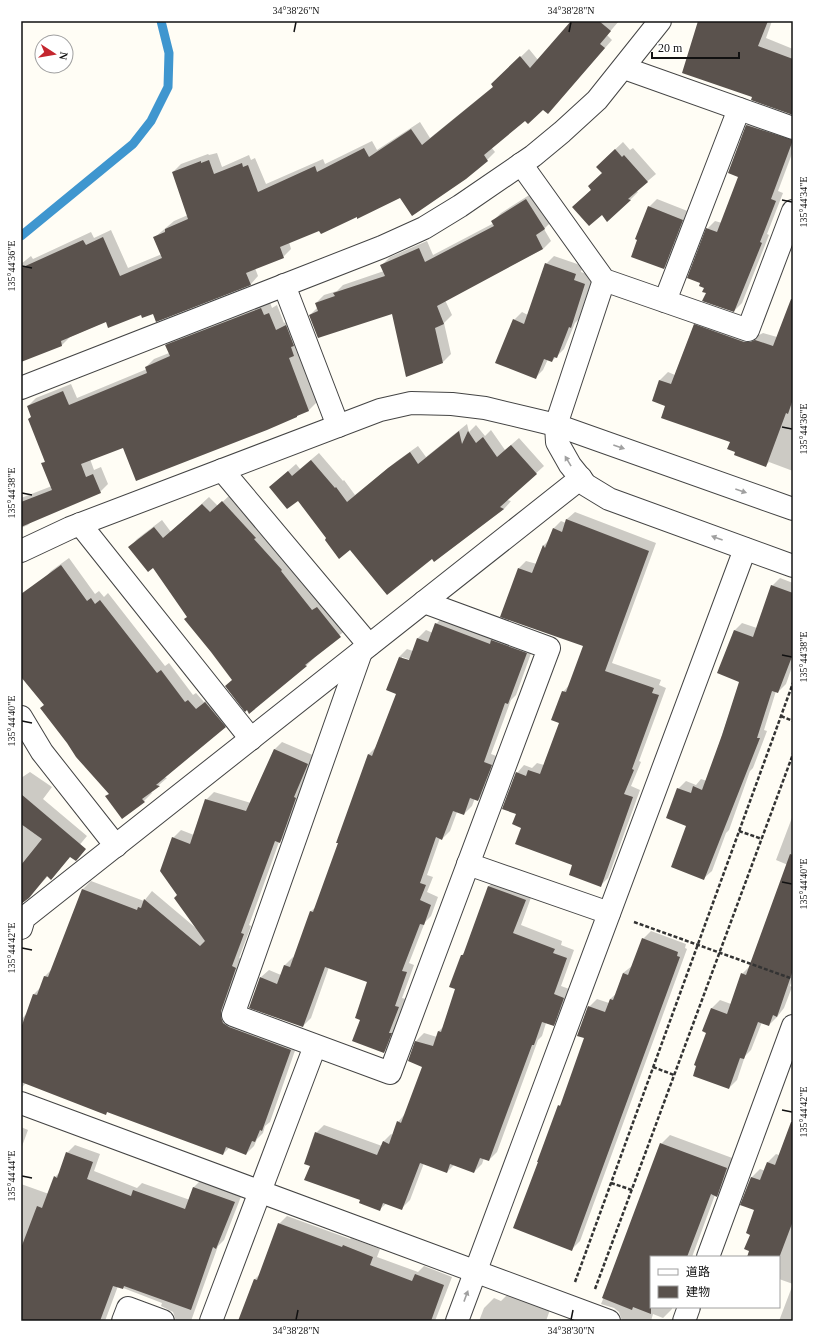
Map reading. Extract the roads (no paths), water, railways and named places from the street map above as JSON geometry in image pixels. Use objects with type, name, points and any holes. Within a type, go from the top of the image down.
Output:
[{"type":"street","points":[[21,388],[382,247],[424,228],[460,206],[521,164],[562,132],[597,100],[660,21]]},
{"type":"street","points":[[624,68],[793,128]]},
{"type":"street","points":[[665,301],[739,109]]},
{"type":"street","points":[[521,164],[604,280],[748,330],[793,210]]},
{"type":"street","points":[[604,280],[556,425],[557,442],[570,465],[586,485],[609,499],[793,566]]},
{"type":"street","points":[[284,285],[338,426]]},
{"type":"street","points":[[21,551],[80,524],[380,410],[411,403],[452,404],[485,408],[556,425],[793,509]]},
{"type":"street","points":[[222,470],[365,649]]},
{"type":"street","points":[[22,921],[580,478]]},
{"type":"street","points":[[80,524],[252,739]]},
{"type":"street","points":[[457,1321],[745,549]]},
{"type":"street","points":[[365,649],[233,1016],[390,1073],[549,648],[424,602]]},
{"type":"street","points":[[21,717],[42,752],[116,846]]},
{"type":"street","points":[[468,864],[608,913]]},
{"type":"street","points":[[708,1256],[793,1026]]},
{"type":"street","points":[[211,1321],[315,1046]]},
{"type":"street","points":[[21,1103],[609,1321]]},
{"type":"street","points":[[123,1321],[128,1308],[163,1321]]},
{"type":"street","points":[[684,1321],[690,1308]]},
{"type":"waterway","points":[[21,236],[133,144],[151,121],[168,87],[169,53],[161,21]]}]
